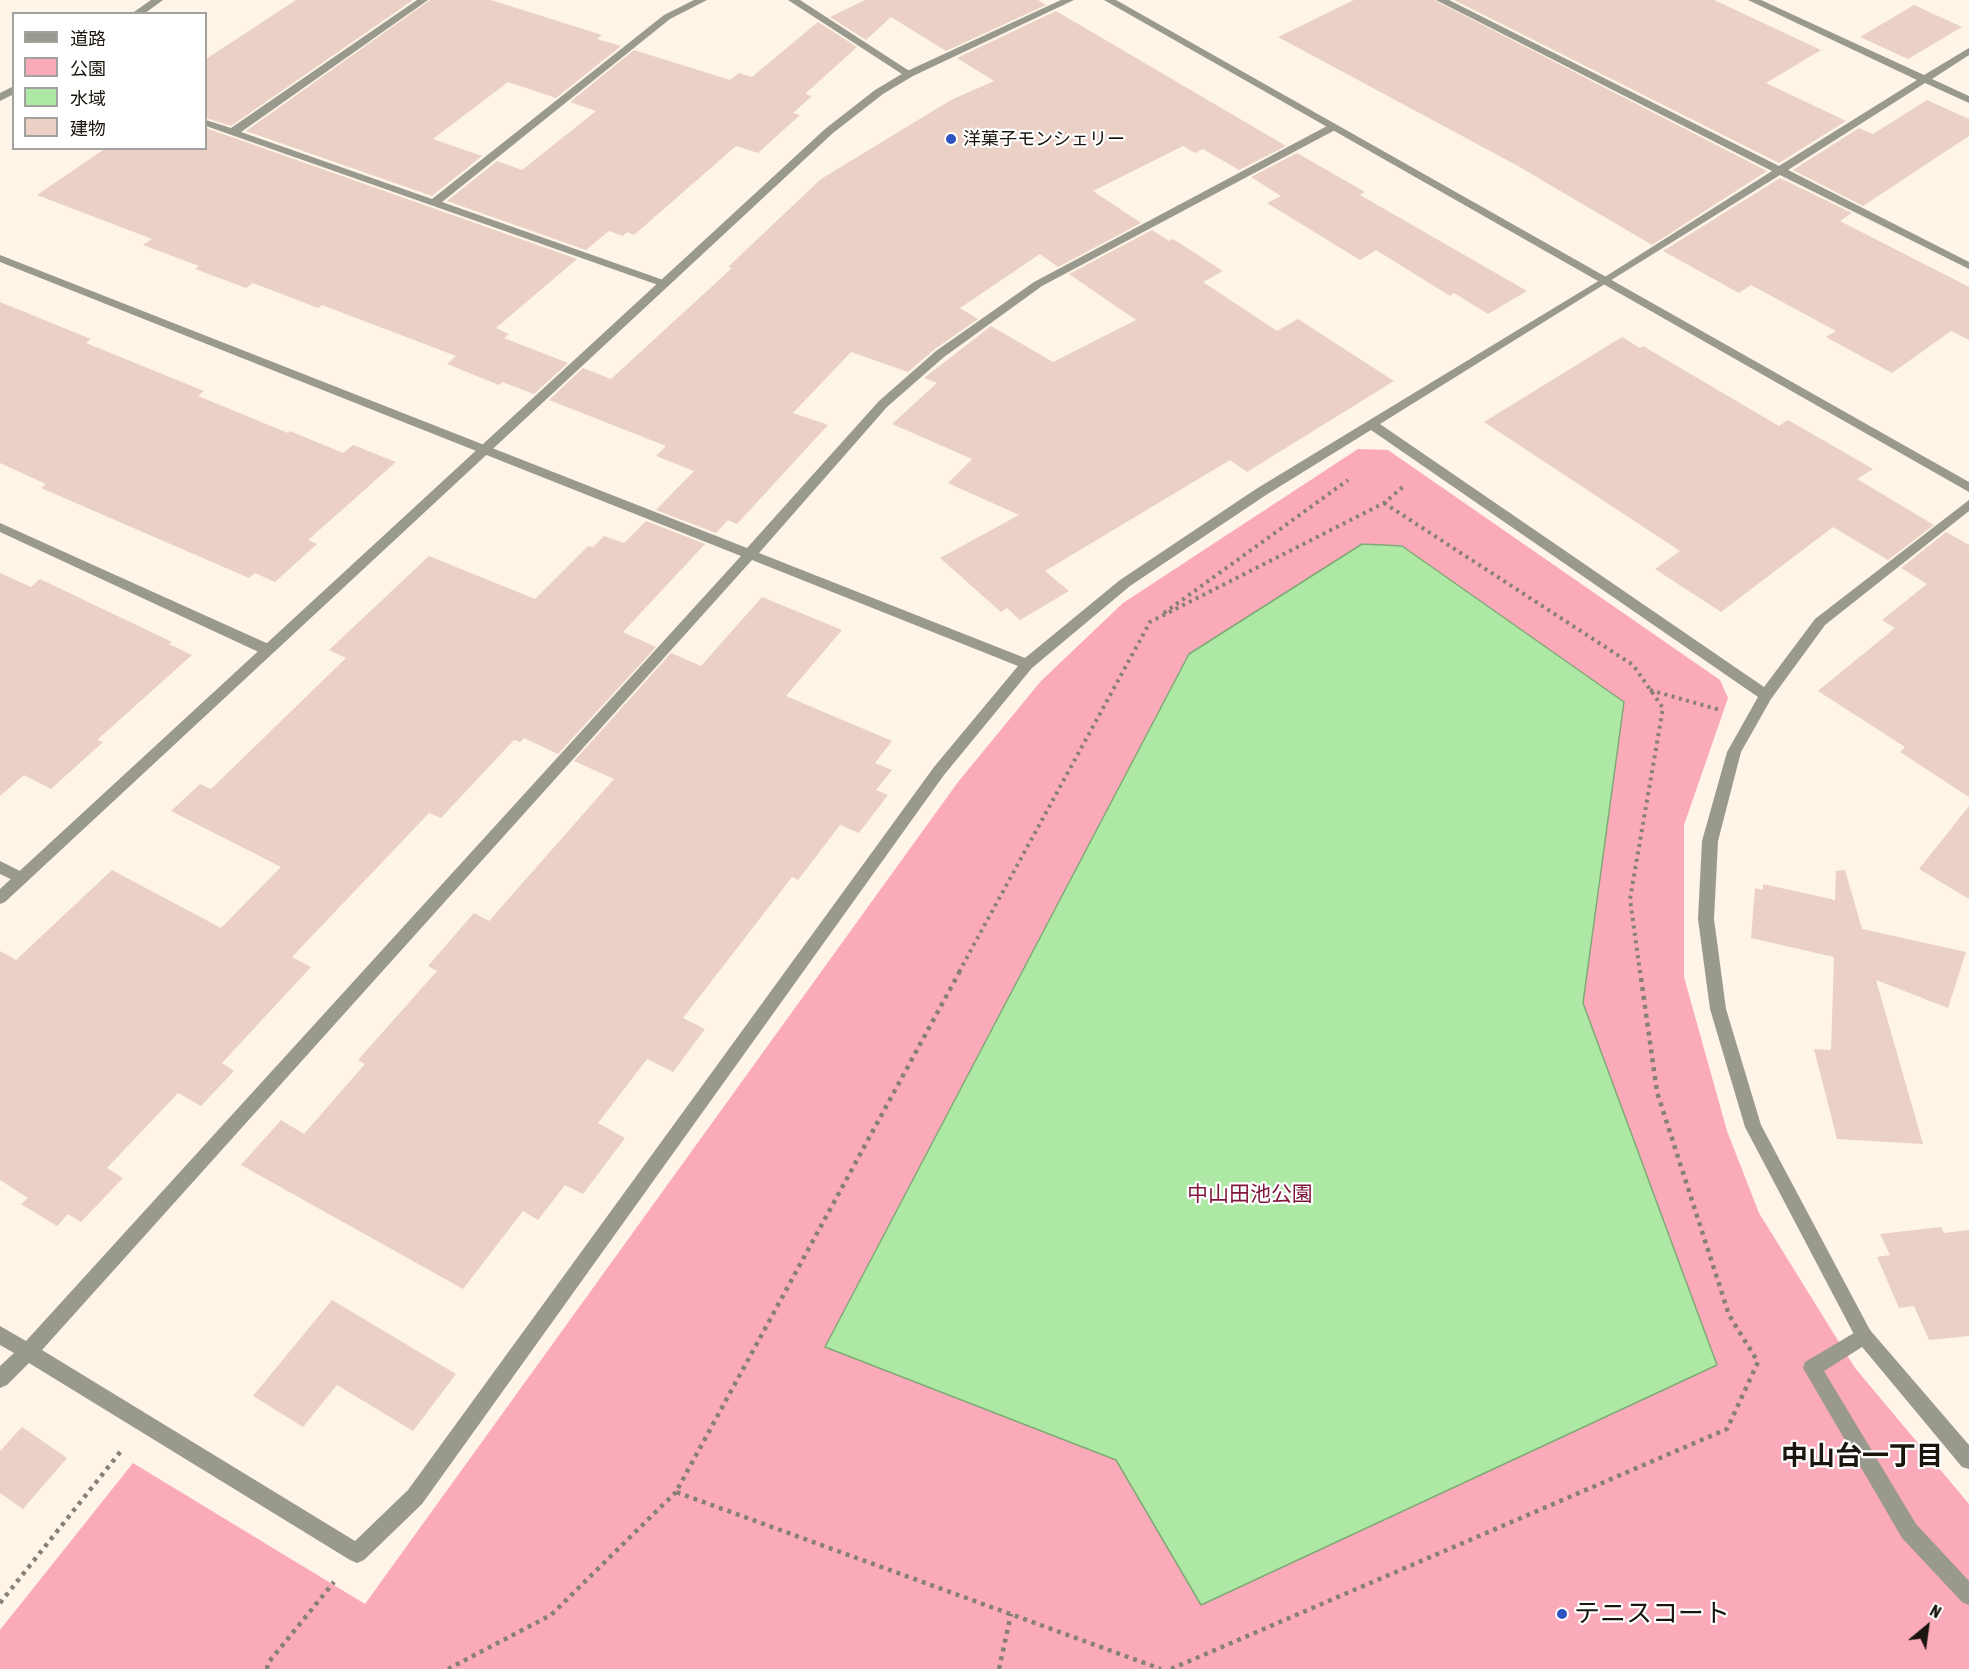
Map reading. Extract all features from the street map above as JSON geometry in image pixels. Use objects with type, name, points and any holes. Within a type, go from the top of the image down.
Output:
[{"type":"street","points":[[139,12],[158,0]]},
{"type":"street","points":[[233,132],[423,0]]},
{"type":"street","points":[[436,201],[667,17],[702,0]]},
{"type":"street","points":[[792,0],[909,74]]},
{"type":"street","points":[[0,898],[487,450],[829,131],[879,92],[909,74],[1069,0]]},
{"type":"street","points":[[1109,0],[1969,488]]},
{"type":"street","points":[[1441,0],[1969,266]]},
{"type":"street","points":[[1753,0],[1969,100]]},
{"type":"street","points":[[0,1335],[357,1553],[415,1497],[939,771],[1027,663],[1125,583],[1261,492],[1604,282],[1969,51]]},
{"type":"street","points":[[207,123],[436,201],[665,284]]},
{"type":"street","points":[[0,1379],[28,1352],[883,404],[940,354],[1038,284],[1333,127]]},
{"type":"street","points":[[0,258],[1027,663]]},
{"type":"street","points":[[1371,424],[1766,695]]},
{"type":"street","points":[[1969,504],[1820,622],[1766,695],[1734,752],[1710,841],[1706,919],[1718,1009],[1753,1127],[1864,1336],[1969,1460]]},
{"type":"street","points":[[0,527],[268,650]]},
{"type":"street","points":[[0,867],[21,878]]},
{"type":"street","points":[[1864,1336],[1812,1368],[1909,1531],[1969,1595]]},
{"type":"path","points":[[448,1669],[551,1615],[676,1492],[1150,622],[1398,444]]},
{"type":"path","points":[[1154,620],[1384,503],[1633,665],[1663,708],[1630,899],[1657,1092],[1729,1315],[1758,1362],[1727,1429],[1171,1669]]},
{"type":"path","points":[[1650,690],[1752,720]]},
{"type":"path","points":[[0,1603],[144,1423]]},
{"type":"path","points":[[676,1492],[1161,1669]]},
{"type":"path","points":[[267,1669],[268,1663],[357,1553]]},
{"type":"path","points":[[999,1669],[1011,1614]]},
{"type":"green space","name":"中山田池公園","points":[[1358,449],[1388,450],[1720,680],[1728,698],[1684,825],[1684,977],[1727,1131],[1759,1213],[1855,1368],[1969,1504],[1969,1669],[0,1669],[0,1630],[133,1463],[365,1604],[958,782],[1041,681],[1123,603]]},
{"type":"water","points":[[1362,544],[1402,546],[1624,702],[1583,1003],[1717,1365],[1201,1605],[1116,1460],[825,1347],[1189,654]]},
{"type":"building","points":[[296,0],[413,0],[231,126],[207,118],[207,58]]},
{"type":"building","points":[[430,0],[491,0],[602,35],[597,39],[621,46],[556,98],[508,82],[433,139],[482,156],[432,196],[246,131]]},
{"type":"building","points":[[865,0],[1038,0],[1046,5],[946,51],[891,17],[866,40],[830,17]]},
{"type":"building","points":[[1354,0],[1434,0],[1767,171],[1652,245],[1518,166],[1278,37]]},
{"type":"building","points":[[1454,0],[1714,0],[1821,50],[1766,83],[1846,121],[1779,163]]},
{"type":"building","points":[[1914,5],[1962,27],[1908,59],[1860,37]]},
{"type":"building","points":[[1056,11],[1286,146],[1239,170],[1203,149],[1195,153],[1183,146],[1093,191],[1141,223],[1058,267],[1040,254],[960,308],[978,319],[935,349],[908,372],[851,352],[793,413],[828,425],[737,524],[728,520],[716,533],[656,510],[694,471],[656,456],[666,446],[549,400],[583,368],[611,379],[732,268],[728,267],[821,179],[951,100],[994,81],[957,58]]},
{"type":"building","points":[[818,22],[857,47],[805,94],[812,96],[793,113],[800,115],[758,153],[736,146],[634,235],[627,232],[623,236],[609,231],[586,250],[447,201],[497,161],[522,170],[596,111],[570,102],[634,50],[730,80],[739,73],[752,77]]},
{"type":"building","points":[[1927,100],[1969,119],[1969,136],[1863,206],[1793,170],[1859,128],[1873,134]]},
{"type":"building","points":[[207,128],[577,259],[496,328],[509,334],[504,338],[568,363],[534,394],[502,382],[499,385],[447,364],[456,356],[322,305],[318,308],[253,283],[246,288],[195,269],[199,266],[143,245],[152,239],[37,195],[103,150],[207,150]]},
{"type":"building","points":[[1297,153],[1365,192],[1360,195],[1527,291],[1488,314],[1454,293],[1450,296],[1376,250],[1360,260],[1267,203],[1281,196],[1251,177]]},
{"type":"building","points":[[1780,178],[1852,213],[1840,221],[1969,287],[1969,340],[1951,331],[1892,373],[1826,337],[1836,331],[1751,285],[1739,293],[1663,251]]},
{"type":"building","points":[[1152,230],[1169,241],[1173,239],[1223,271],[1203,282],[1277,331],[1298,319],[1394,381],[1247,472],[1230,460],[1045,571],[1069,591],[1020,620],[1007,608],[1001,612],[940,558],[1019,515],[948,483],[972,459],[892,424],[937,383],[924,378],[991,326],[1053,362],[1136,320],[1069,274]]},
{"type":"building","points":[[0,302],[91,339],[86,343],[204,391],[198,396],[288,433],[290,431],[343,453],[353,445],[396,462],[308,540],[317,544],[275,582],[255,573],[249,578],[41,488],[46,484],[0,463]]},
{"type":"building","points":[[1622,337],[1640,348],[1643,346],[1779,426],[1788,420],[1873,469],[1857,479],[1934,525],[1888,560],[1833,527],[1721,612],[1655,569],[1680,551],[1484,422]]},
{"type":"building","points":[[646,521],[705,544],[623,632],[656,647],[558,754],[524,738],[520,742],[514,740],[441,818],[429,813],[292,957],[311,967],[222,1063],[234,1071],[201,1106],[178,1093],[107,1168],[123,1178],[81,1222],[68,1214],[57,1226],[21,1204],[28,1198],[0,1180],[0,951],[16,960],[112,870],[221,928],[281,867],[171,811],[200,784],[211,789],[346,658],[329,650],[429,556],[535,599],[588,546],[593,547],[604,536],[624,543]]},
{"type":"building","points":[[1946,532],[1969,545],[1969,797],[1900,752],[1905,747],[1818,691],[1895,628],[1882,620],[1927,584],[1901,568]]},
{"type":"building","points":[[0,573],[31,587],[40,579],[172,642],[169,644],[192,655],[97,740],[103,742],[51,789],[24,775],[0,796]]},
{"type":"building","points":[[762,597],[842,630],[786,696],[892,741],[875,763],[892,770],[876,790],[888,795],[859,833],[840,825],[798,880],[792,877],[683,1018],[705,1029],[673,1072],[647,1059],[598,1123],[625,1138],[583,1194],[565,1185],[538,1220],[523,1211],[463,1289],[241,1165],[281,1120],[304,1134],[365,1064],[358,1060],[437,971],[428,966],[474,913],[489,921],[614,779],[574,761],[671,653],[701,666]]},
{"type":"building","points":[[1969,806],[1969,899],[1919,869]]},
{"type":"building","points":[[1845,870],[1862,929],[1966,952],[1948,1008],[1876,980],[1923,1144],[1837,1139],[1814,1049],[1831,1050],[1834,957],[1751,938],[1755,888],[1763,890],[1763,884],[1835,900],[1836,871]]},
{"type":"building","points":[[1941,1227],[1944,1233],[1969,1230],[1969,1336],[1929,1340],[1914,1306],[1899,1308],[1877,1257],[1890,1255],[1880,1234]]},
{"type":"building","points":[[332,1300],[456,1374],[413,1431],[337,1385],[303,1427],[253,1396]]},
{"type":"building","points":[[22,1427],[67,1458],[23,1509],[0,1493],[0,1451]]},
{"type":"place","name":"洋菓子モンシェリー","points":[[951,139]]},
{"type":"place","name":"テニスコート","points":[[1562,1614]]},
{"type":"district","name":"中山台一丁目","points":[[1862,1456]]}]
